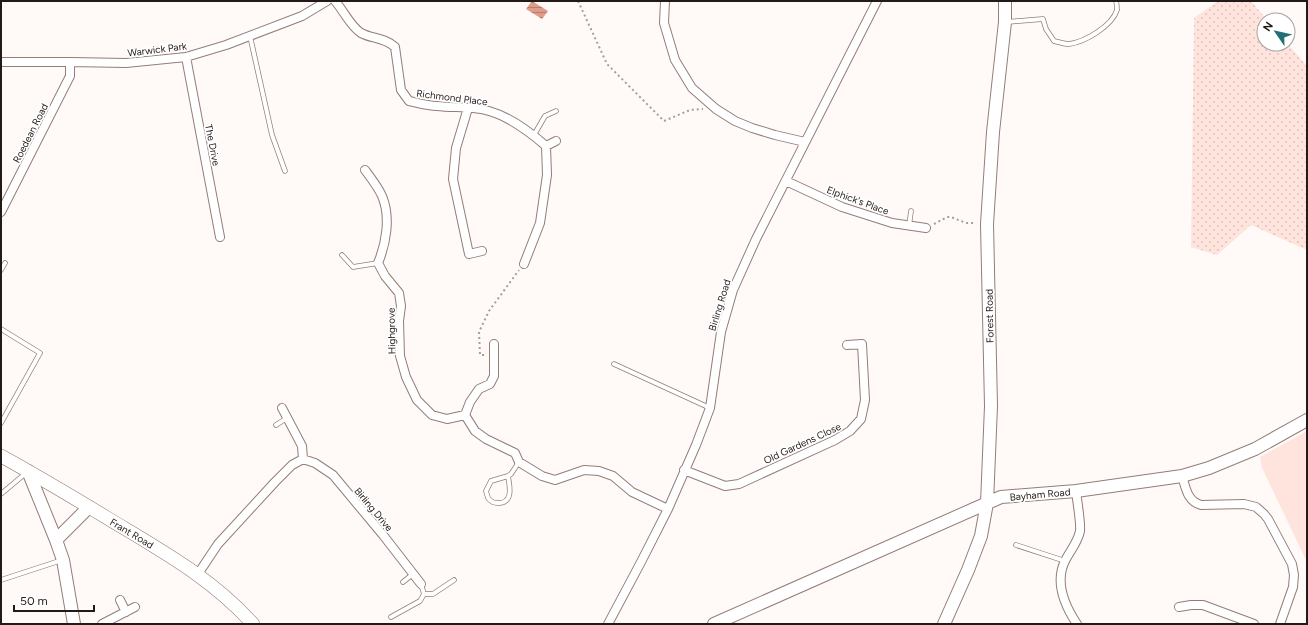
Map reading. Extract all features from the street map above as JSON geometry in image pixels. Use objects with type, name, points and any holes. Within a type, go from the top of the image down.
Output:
[{"type":"main road","name":"Frant Road","points":[[1,456],[89,507],[198,574],[224,595],[253,624]]},
{"type":"street","name":"Warwick Park","points":[[1,62],[126,63],[186,57],[226,45],[302,16],[327,1]]},
{"type":"street","name":"Richmond Place","points":[[335,1],[354,27],[362,33],[389,41],[395,46],[401,90],[410,102],[436,106],[488,110],[504,116],[534,135],[546,146]]},
{"type":"street","points":[[665,1],[664,23],[674,60],[692,88],[716,109],[735,121],[774,135],[806,142]]},
{"type":"street","name":"Birling Road","points":[[608,624],[668,509],[696,445],[710,408],[720,332],[733,290],[756,239],[877,1]]},
{"type":"street","name":"Forest Road","points":[[944,624],[981,536],[987,504],[991,406],[987,224],[993,132],[1006,1]]},
{"type":"street","name":"The Drive","points":[[186,57],[220,237]]},
{"type":"street","name":"Roedean Road","points":[[1,212],[70,76],[70,62]]},
{"type":"street","points":[[468,108],[456,148],[453,179],[469,254],[482,251]]},
{"type":"street","points":[[524,264],[540,223],[547,175],[546,146],[556,141]]},
{"type":"street","points":[[365,170],[383,197],[387,218],[384,250],[378,263]]},
{"type":"street","name":"Elphick's Place","points":[[786,180],[842,207],[892,223],[926,228]]},
{"type":"street","name":"Highgrove","points":[[378,263],[385,276],[399,293],[401,306],[399,321],[400,356],[406,377],[417,400],[432,415],[447,419],[465,415]]},
{"type":"street","points":[[494,344],[494,376],[490,384],[479,389],[470,402],[465,415],[475,431],[486,439],[515,453],[519,462],[542,476],[555,480],[584,470],[599,471],[613,476],[632,492],[668,509]]},
{"type":"street","name":"Old Gardens Close","points":[[684,470],[725,486],[739,484],[835,440],[850,431],[861,419],[865,393],[862,344],[847,345]]},
{"type":"street","points":[[198,574],[218,544],[292,465],[303,459],[302,446],[282,408]]},
{"type":"street","name":"Bayham Road","points":[[722,622],[1001,497],[1076,491],[1182,476],[1209,468],[1255,449],[1307,420]]},
{"type":"street","name":"Birling Drive","points":[[303,459],[315,463],[334,475],[421,584]]},
{"type":"street","points":[[28,471],[63,560],[74,624]]},
{"type":"street","points":[[1182,476],[1188,495],[1196,504],[1201,506],[1244,504],[1260,510],[1268,519],[1290,558],[1294,570],[1294,587],[1280,624]]},
{"type":"street","points":[[1076,491],[1080,530],[1060,574],[1061,591],[1069,611],[1077,624]]},
{"type":"street","points":[[56,540],[89,507]]},
{"type":"street","points":[[120,600],[126,612]]},
{"type":"street","points":[[1179,607],[1203,605],[1254,624]]},
{"type":"street","points":[[102,624],[135,607]]},
{"type":"lane","points":[[1005,22],[1043,19],[1046,30],[1054,41],[1068,44],[1082,41],[1099,32],[1117,10],[1116,1]]},
{"type":"lane","points":[[250,36],[272,135],[285,171]]},
{"type":"lane","points":[[534,135],[545,116],[556,111]]},
{"type":"lane","points":[[909,226],[911,211]]},
{"type":"lane","points":[[342,255],[353,267],[378,263]]},
{"type":"lane","points":[[1,270],[5,263]]},
{"type":"lane","points":[[1,329],[40,353],[1,423]]},
{"type":"lane","points":[[614,364],[710,408]]},
{"type":"lane","points":[[276,425],[287,418]]},
{"type":"lane","points":[[508,476],[510,490],[509,496],[506,500],[500,504],[488,498],[486,492],[491,480],[512,474],[519,462]]},
{"type":"lane","points":[[1,494],[28,471]]},
{"type":"lane","points":[[1016,545],[1065,561]]},
{"type":"lane","points":[[1,580],[63,560]]},
{"type":"lane","points":[[403,582],[414,574]]},
{"type":"lane","points":[[424,594],[433,594],[454,580]]},
{"type":"lane","points":[[391,617],[420,601],[424,594],[421,584]]},
{"type":"path","points":[[578,1],[607,64],[664,121],[690,110],[716,109]]},
{"type":"path","points":[[926,228],[947,217],[951,217],[966,223],[987,224]]},
{"type":"path","points":[[494,356],[480,355],[479,332],[489,311],[524,264]]},
{"type":"shaded area","points":[[532,1],[548,11],[542,19],[526,9]]},
{"type":"shaded area","points":[[1218,1],[1251,1],[1260,12],[1256,12],[1256,52],[1295,52],[1307,66],[1307,250],[1251,225],[1217,255],[1191,247],[1194,18]]},
{"type":"shaded area","points":[[1307,431],[1307,562],[1262,468],[1260,457]]}]
